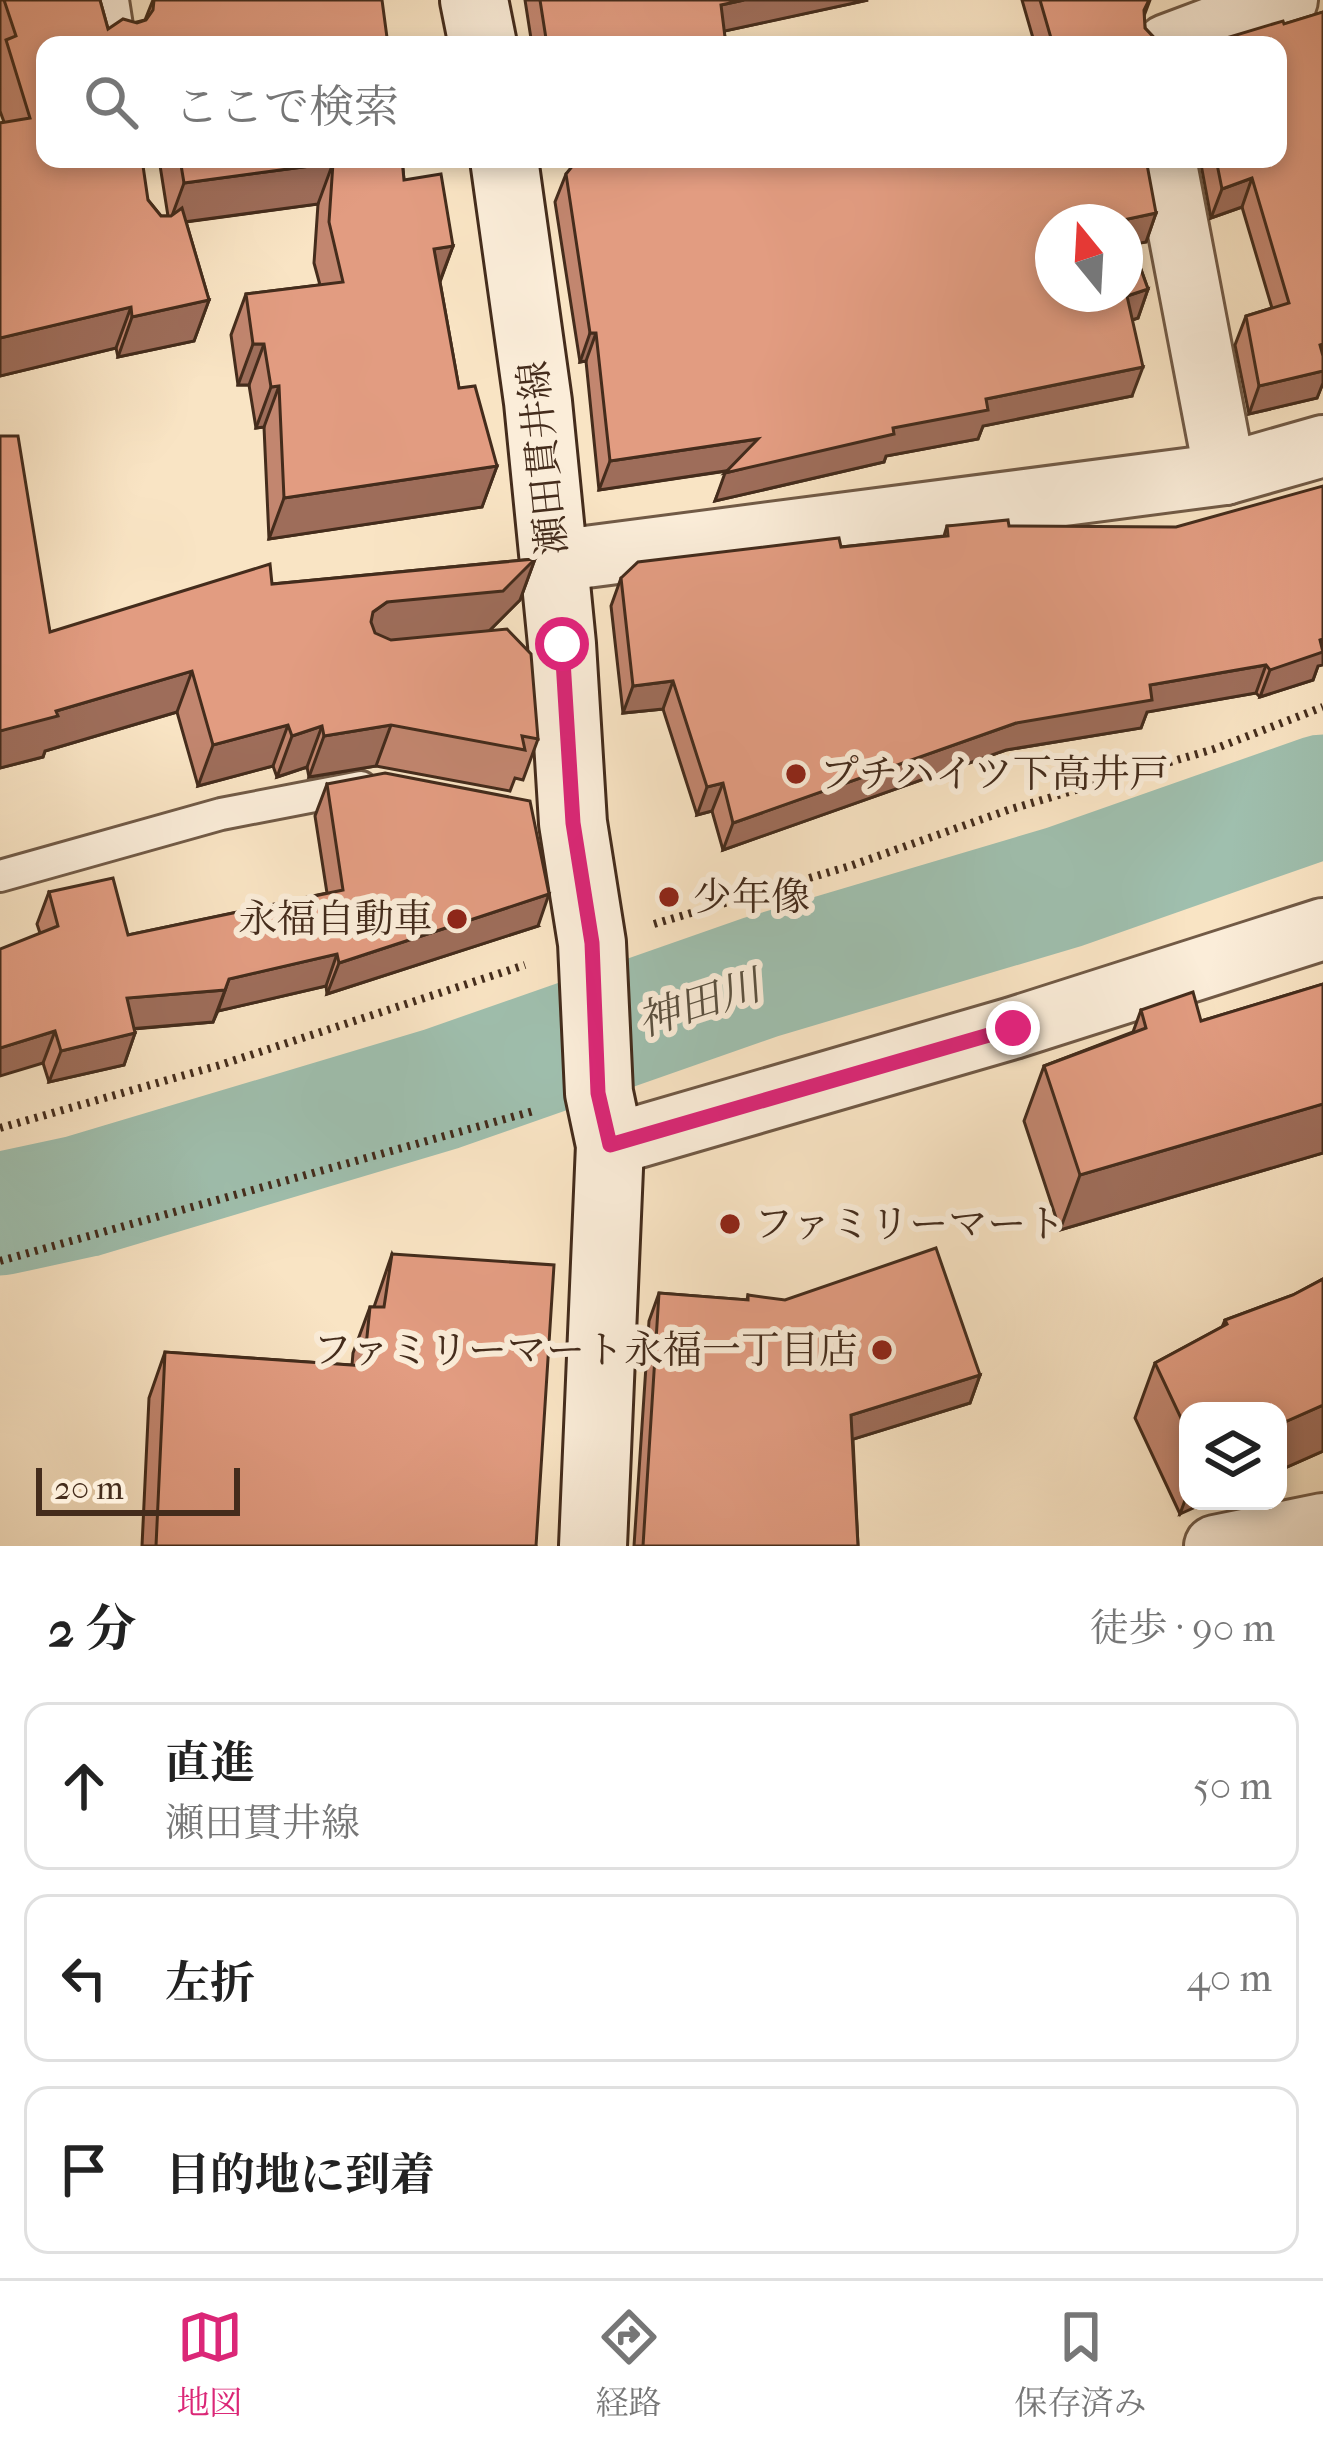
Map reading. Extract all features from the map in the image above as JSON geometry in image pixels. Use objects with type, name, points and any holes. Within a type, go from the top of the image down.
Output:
[{"type":"main road","points":[[475,0],[481,36]]},
{"type":"main road","name":"瀬田貫井線","points":[[505,168],[555,561],[550,645],[562,821],[594,971],[602,1103],[593,1546]]},
{"type":"street","points":[[1191,36],[1287,0]]},
{"type":"street","points":[[1167,168],[1225,474]]},
{"type":"street","points":[[555,561],[1225,474],[1323,446]]},
{"type":"street","points":[[602,1103],[1013,1028],[1323,929]]},
{"type":"street","points":[[1215,1546],[1323,1524]]},
{"type":"lane","points":[[113,0],[119,36]]},
{"type":"lane","points":[[0,876],[221,814],[373,785],[395,789]]},
{"type":"path","points":[[0,1261],[602,1103]]},
{"type":"building","points":[[4,0],[100,0],[108,29],[123,19],[146,20],[154,0],[382,0],[387,36],[36,36],[36,168],[143,168],[148,200],[161,216],[182,208],[209,300],[132,317],[131,307],[0,338],[0,123],[30,118],[6,40],[16,36]]},
{"type":"building","points":[[540,0],[744,0],[721,5],[725,36],[546,36]]},
{"type":"building","points":[[1040,0],[1149,0],[1145,28],[1153,36],[1050,36]]},
{"type":"building","points":[[1323,12],[1323,371],[1259,386],[1246,316],[1289,303],[1252,178],[1222,189],[1218,168],[1287,168],[1287,36],[1233,36]]},
{"type":"building","points":[[182,168],[296,168],[184,183]]},
{"type":"building","points":[[333,168],[403,168],[404,180],[441,174],[453,246],[434,249],[459,388],[475,386],[497,466],[284,498],[279,386],[271,387],[264,344],[253,344],[246,294],[343,282],[329,222]]},
{"type":"building","points":[[571,168],[1148,168],[1156,213],[1143,216],[1143,204],[1035,204],[1035,312],[1131,312],[1143,367],[986,399],[988,410],[893,428],[894,434],[725,473],[758,439],[610,461],[596,333],[590,333],[566,174]]},
{"type":"building","points":[[0,436],[18,436],[50,632],[270,564],[272,584],[535,559],[503,591],[387,602],[373,612],[371,622],[375,633],[391,640],[507,629],[531,654],[538,739],[522,736],[525,750],[391,725],[324,736],[322,726],[292,736],[288,725],[213,745],[192,671],[0,731]]},
{"type":"building","points":[[1323,486],[1323,652],[1270,670],[1266,665],[1150,685],[1152,700],[1016,723],[733,823],[723,783],[707,787],[673,681],[633,686],[621,578],[638,562],[839,538],[841,547],[948,536],[947,526],[1008,520],[1009,526],[1176,527]]},
{"type":"building","points":[[385,773],[530,801],[549,894],[339,963],[337,954],[229,979],[225,990],[127,998],[135,1033],[61,1051],[55,1031],[0,1048],[0,949],[58,926],[49,892],[113,878],[128,935],[343,890],[327,784]]},
{"type":"building","points":[[1323,984],[1323,1104],[1080,1175],[1044,1066],[1146,1028],[1141,1010],[1193,992],[1201,1021]]},
{"type":"building","points":[[936,1248],[980,1375],[851,1415],[858,1546],[643,1546],[659,1293],[785,1300]]},
{"type":"building","points":[[392,1254],[554,1265],[536,1546],[156,1546],[165,1352],[364,1366],[370,1307],[384,1307]]},
{"type":"building","points":[[1323,1279],[1323,1405],[1287,1421],[1287,1402],[1179,1402],[1179,1414],[1155,1363],[1227,1324],[1225,1320]]},
{"type":"waterway","name":"神田川","points":[[0,1214],[83,1196],[441,1089],[761,977],[1064,887],[1323,796]]},
{"type":"place","name":"プチハイツ下高井戸","points":[[796,774]]},
{"type":"place","name":"少年像","points":[[669,897]]},
{"type":"place","name":"永福自動車","points":[[457,919]]},
{"type":"place","name":"ファミリーマート","points":[[730,1224]]},
{"type":"place","name":"ファミリーマート永福一丁目店","points":[[882,1350]]},
{"type":"route","points":[[562,644],[573,823],[592,943],[598,1093],[610,1145],[1013,1028]]}]
